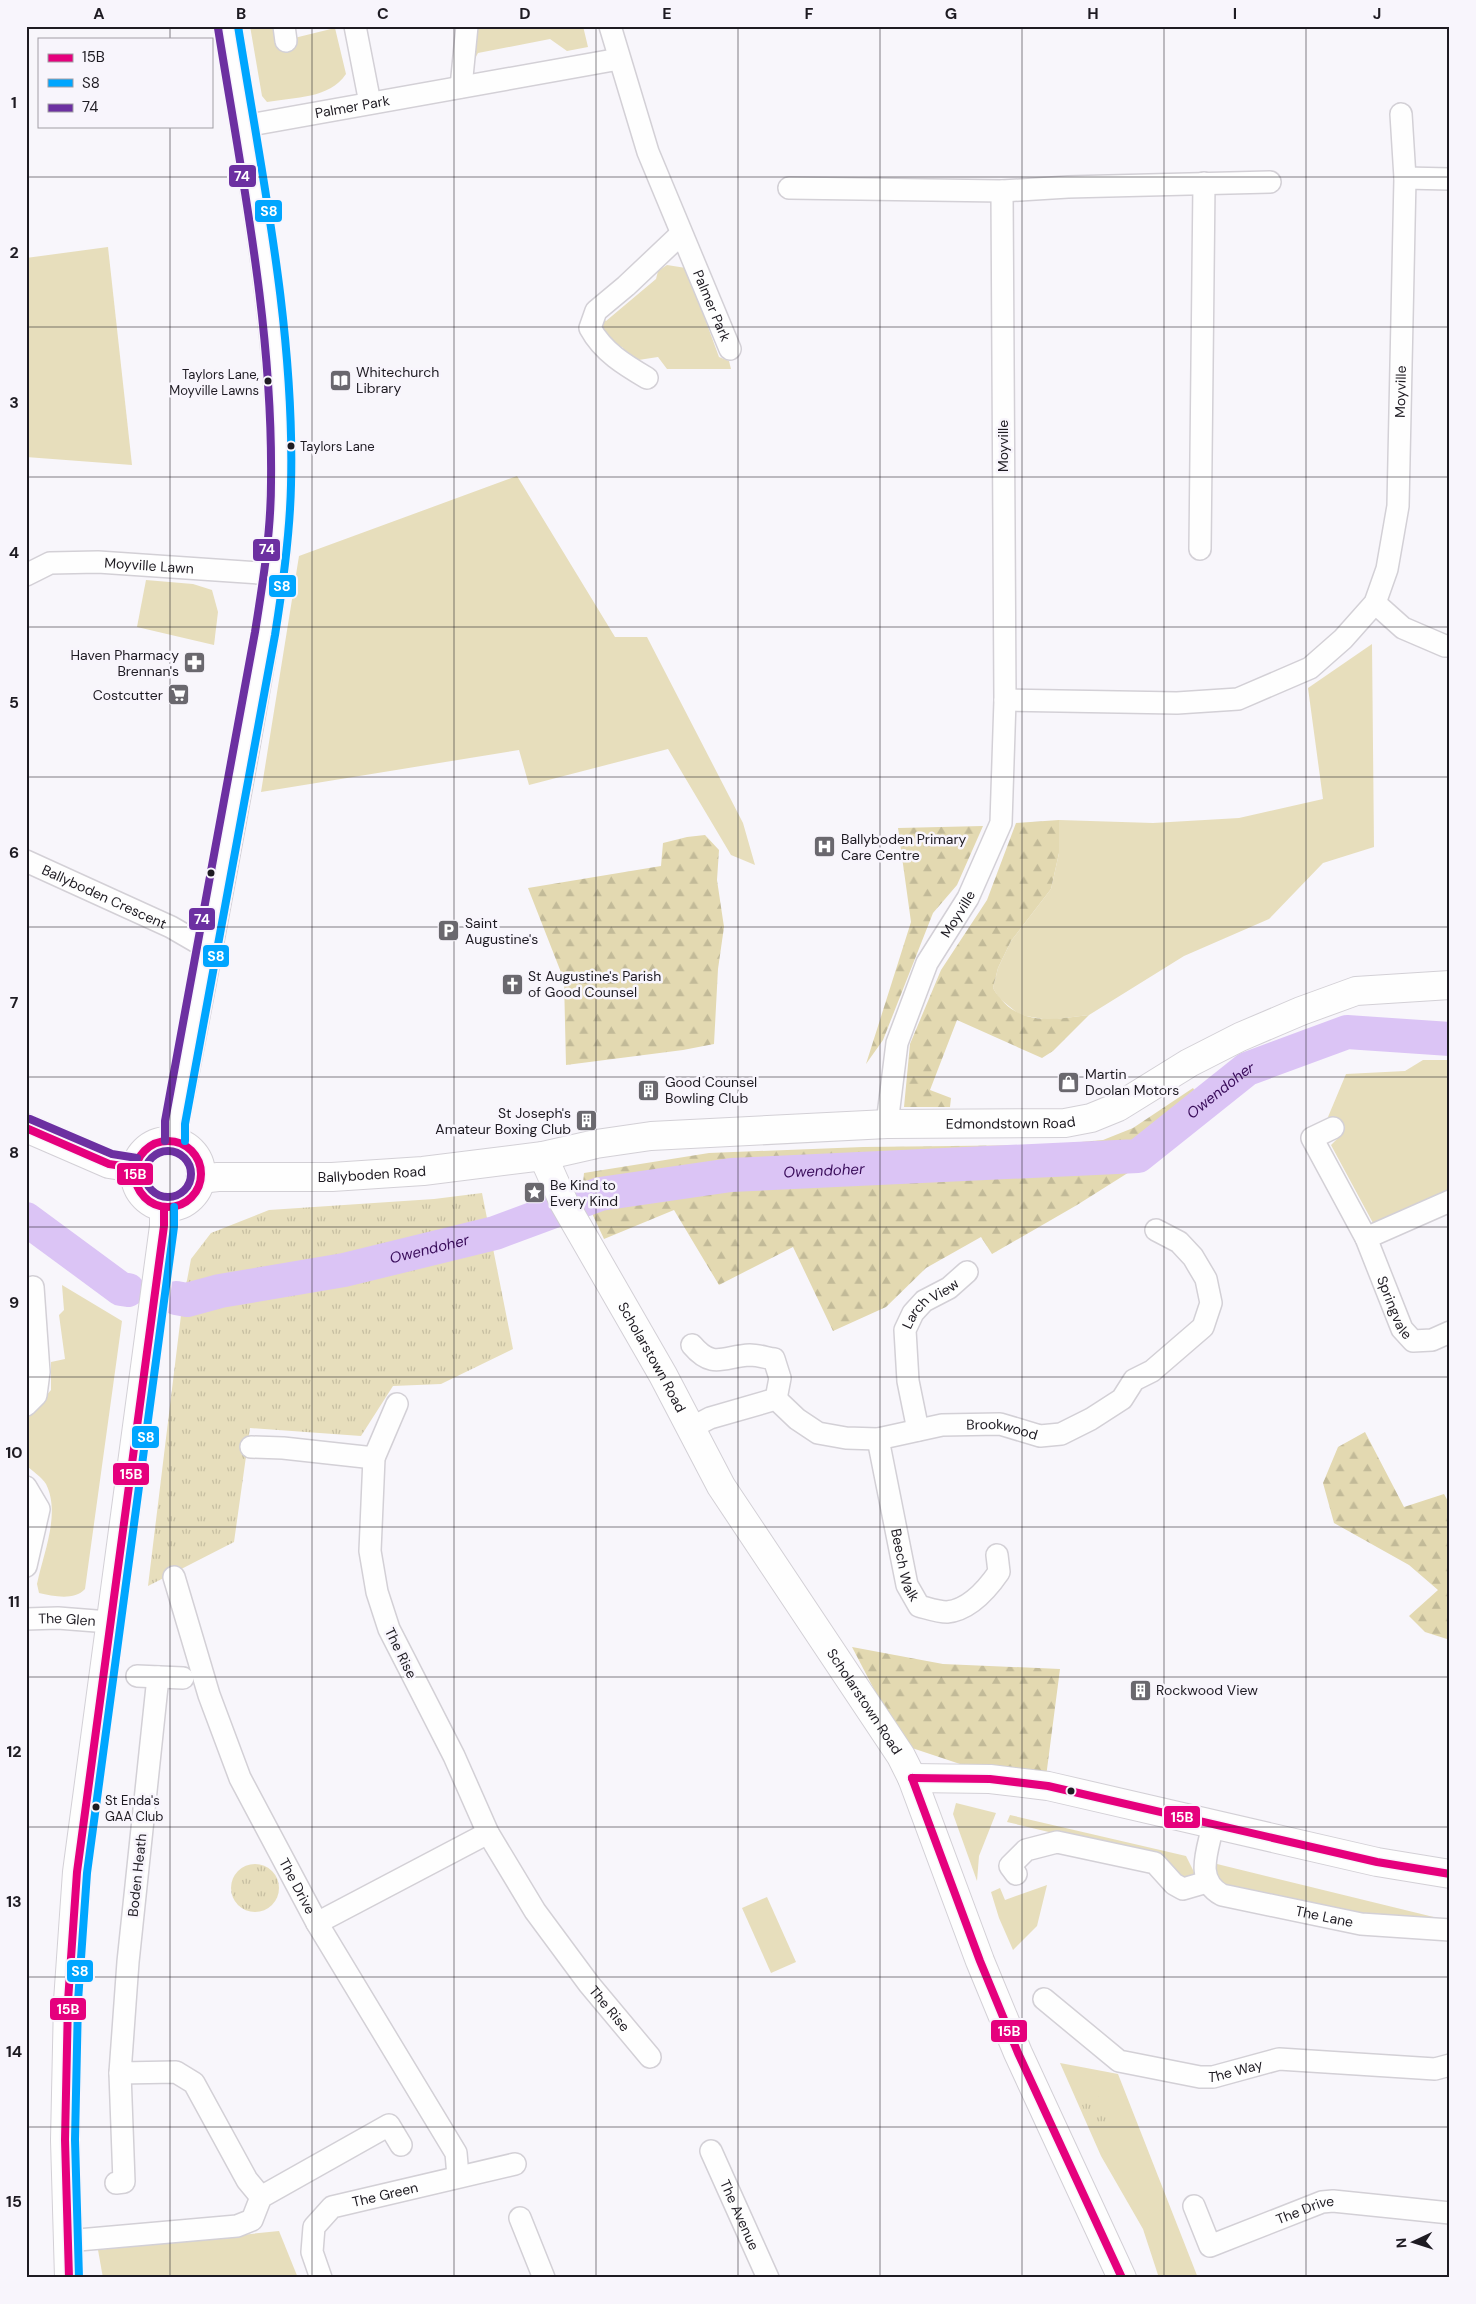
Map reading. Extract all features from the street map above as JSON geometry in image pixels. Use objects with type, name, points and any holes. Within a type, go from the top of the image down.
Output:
[{"type":"main road","points":[[175,1141],[175,1122],[209,948],[268,620],[278,530],[281,448],[275,349],[228,26]]},
{"type":"main road","name":"Edmondstown Road","points":[[543,1156],[596,1144],[652,1136],[887,1124],[1065,1123],[1091,1118],[1118,1107],[1198,1058],[1240,1037],[1301,1011],[1356,991],[1450,985]]},
{"type":"main road","points":[[26,1128],[109,1164],[136,1168]]},
{"type":"main road","points":[[164,1141],[175,1141],[195,1154],[199,1164],[199,1186],[190,1198],[180,1204],[164,1207],[151,1202],[140,1191],[136,1181],[136,1168],[140,1157],[150,1147],[164,1141]]},
{"type":"main road","name":"Ballyboden Road","points":[[200,1179],[218,1177],[332,1177],[423,1171],[543,1156]]},
{"type":"main road","name":"Scholarstown Road","points":[[543,1156],[566,1206],[663,1375],[721,1486],[747,1528],[901,1756],[912,1778],[980,1961],[1018,2053],[1122,2278]]},
{"type":"main road","points":[[70,2278],[67,2241],[65,2140],[68,2010],[77,1872],[109,1622],[164,1226],[164,1207]]},
{"type":"main road","points":[[912,1778],[990,1778],[1048,1786],[1377,1862],[1450,1874]]},
{"type":"street","points":[[355,26],[370,104]]},
{"type":"street","points":[[461,87],[467,26]]},
{"type":"street","name":"Palmer Park","points":[[610,26],[648,152],[730,350]]},
{"type":"street","name":"Palmer Park","points":[[244,126],[619,59]]},
{"type":"street","name":"Moyville","points":[[1004,700],[1177,703],[1238,699],[1310,668],[1343,639],[1375,603],[1387,569],[1398,506],[1405,178],[1401,114]]},
{"type":"street","points":[[1405,178],[1450,179]]},
{"type":"street","points":[[789,188],[1002,191],[1270,182]]},
{"type":"street","points":[[1200,549],[1204,183]]},
{"type":"street","name":"Moyville","points":[[887,1124],[897,1043],[927,963],[968,898],[1001,823],[1004,700],[1002,191]]},
{"type":"street","points":[[647,378],[627,368],[596,341],[590,328],[596,311],[681,234]]},
{"type":"street","name":"Moyville Lawn","points":[[26,575],[50,563],[98,562],[274,574]]},
{"type":"street","points":[[1375,603],[1403,628],[1445,646],[1450,646]]},
{"type":"street","name":"Ballyboden Crescent","points":[[26,861],[171,927],[209,948]]},
{"type":"street","name":"Springvale","points":[[1333,1128],[1312,1138],[1366,1238],[1402,1329],[1413,1341],[1432,1340],[1450,1332]]},
{"type":"street","points":[[1366,1238],[1450,1201]]},
{"type":"street","name":"Brookwood","points":[[776,1399],[797,1419],[818,1433],[846,1438],[878,1439],[942,1424],[1000,1424],[1040,1436],[1061,1434],[1091,1419],[1122,1399],[1134,1380],[1152,1371],[1203,1327],[1211,1303],[1206,1279],[1193,1257],[1179,1242],[1156,1230]]},
{"type":"street","name":"Larch View","points":[[918,1430],[908,1381],[905,1330],[913,1313],[924,1301],[949,1288],[967,1272]]},
{"type":"street","points":[[26,1405],[36,1396],[40,1372],[33,1287]]},
{"type":"street","points":[[690,1428],[710,1418],[776,1399],[780,1378],[774,1359],[750,1355],[716,1361],[699,1354],[692,1345]]},
{"type":"street","name":"The Rise","points":[[396,1404],[374,1458],[370,1551],[376,1592],[389,1629],[454,1756],[488,1833],[535,1912],[589,1984],[650,2057]]},
{"type":"street","name":"Beech Walk","points":[[878,1439],[907,1585],[919,1606],[946,1612],[963,1607],[988,1588],[999,1572],[997,1555]]},
{"type":"street","points":[[251,1447],[283,1448],[374,1458]]},
{"type":"street","points":[[26,1487],[39,1509],[26,1566]]},
{"type":"street","name":"The Drive","points":[[174,1577],[209,1695],[240,1778],[317,1923],[456,2152],[458,2176]]},
{"type":"street","name":"The Glen","points":[[26,1619],[58,1618],[109,1622]]},
{"type":"street","points":[[137,1676],[183,1678]]},
{"type":"street","name":"Boden Heath","points":[[116,2183],[124,2182],[120,2073],[128,1962],[158,1677]]},
{"type":"street","points":[[1016,1874],[1010,1866],[1026,1850],[1057,1842],[1155,1863],[1162,1868],[1174,1884],[1183,1889],[1207,1882],[1204,1866],[1213,1825]]},
{"type":"street","points":[[317,1923],[488,1833]]},
{"type":"street","name":"The Lane","points":[[1207,1882],[1222,1895],[1361,1924],[1450,1930]]},
{"type":"street","name":"The Way","points":[[1044,1998],[1119,2060],[1200,2077],[1213,2077],[1279,2059],[1435,2069],[1450,2065]]},
{"type":"street","points":[[120,2073],[176,2072],[194,2083],[247,2180],[261,2198]]},
{"type":"street","points":[[67,2241],[237,2226],[252,2220],[261,2198],[390,2125],[401,2145]]},
{"type":"street","name":"The Avenue","points":[[711,2151],[768,2278]]},
{"type":"street","name":"The Green","points":[[320,2278],[312,2252],[314,2227],[332,2207],[458,2176],[516,2164]]},
{"type":"street","name":"The Drive","points":[[1194,2206],[1210,2246],[1322,2202],[1333,2201],[1450,2213]]},
{"type":"street","points":[[520,2218],[544,2278]]},
{"type":"green space","points":[[250,26],[273,26],[278,42],[335,28],[346,74],[339,82],[321,93],[267,102],[262,96]]},
{"type":"green space","points":[[475,26],[583,26],[588,47],[567,51],[550,39],[478,53],[470,68]]},
{"type":"green space","points":[[108,247],[132,465],[26,457],[26,258]]},
{"type":"green space","points":[[667,265],[686,268],[701,289],[697,297],[719,357],[729,361],[731,369],[667,369],[658,357],[632,361],[622,347],[608,345],[599,334],[601,317],[606,321],[656,279],[658,271]]},
{"type":"green space","points":[[517,476],[615,637],[647,637],[743,823],[755,865],[731,855],[668,749],[529,785],[519,750],[261,792],[299,556]]},
{"type":"green space","points":[[146,580],[193,584],[212,590],[218,612],[214,645],[137,627]]},
{"type":"green space","points":[[1372,644],[1374,847],[1323,863],[1269,919],[1184,956],[1089,1015],[1049,1020],[1020,1015],[999,998],[993,988],[998,968],[1011,941],[1051,889],[1059,853],[1059,820],[1153,823],[1239,818],[1323,799],[1308,688]]},
{"type":"green space","points":[[1059,820],[1059,853],[1051,889],[1011,941],[998,968],[993,988],[1002,1001],[1023,1015],[1048,1019],[1089,1015],[1053,1051],[1042,1058],[957,1020],[930,1090],[951,1098],[950,1107],[904,1107],[910,1044],[941,970],[987,900],[1016,823]]},
{"type":"green space","points":[[983,826],[957,885],[933,913],[883,1040],[866,1064],[911,922],[898,828]]},
{"type":"green space","points":[[705,835],[719,850],[717,880],[724,927],[718,969],[714,1044],[683,1050],[566,1065],[564,980],[528,888],[661,866],[663,843]]},
{"type":"green space","points":[[1423,1060],[1450,1060],[1450,1191],[1373,1223],[1331,1145],[1341,1135],[1328,1117],[1346,1074],[1405,1071]]},
{"type":"green space","points":[[1193,1088],[1209,1114],[1142,1164],[1077,1205],[992,1254],[981,1237],[926,1268],[886,1307],[833,1331],[793,1247],[719,1285],[674,1210],[604,1239],[582,1192],[584,1173],[709,1153],[863,1147],[1048,1145],[1103,1140],[1133,1128]]},
{"type":"green space","points":[[482,1193],[513,1349],[441,1384],[393,1386],[361,1436],[250,1428],[234,1542],[148,1586],[182,1307],[191,1259],[211,1233],[269,1210],[434,1199]]},
{"type":"green space","points":[[62,1285],[122,1321],[85,1589],[75,1595],[63,1597],[39,1593],[37,1584],[49,1534],[52,1508],[46,1484],[26,1465],[26,1419],[51,1390],[51,1362],[65,1359],[59,1315],[64,1310]]},
{"type":"green space","points":[[1365,1432],[1404,1507],[1444,1494],[1450,1505],[1450,1640],[1425,1632],[1409,1616],[1438,1590],[1409,1565],[1334,1523],[1323,1483],[1338,1447]]},
{"type":"green space","points":[[852,1647],[943,1664],[1060,1669],[1046,1777],[960,1764],[912,1748],[889,1718]]},
{"type":"green space","points":[[956,1803],[996,1813],[979,1856],[977,1881],[953,1814]]},
{"type":"green space","points":[[1010,1815],[1186,1856],[1197,1878],[1182,1882],[1159,1858],[1007,1822]]},
{"type":"green space","points":[[1213,1863],[1450,1921],[1364,1915],[1226,1890],[1217,1882]]},
{"type":"green space","points":[[255,1864],[264,1866],[272,1871],[277,1879],[279,1888],[277,1897],[272,1905],[264,1910],[255,1912],[246,1910],[238,1905],[233,1897],[231,1888],[233,1879],[238,1871],[246,1866]]},
{"type":"green space","points":[[1047,1885],[1037,1926],[1013,1950],[999,1918],[991,1892],[1000,1888],[1005,1900]]},
{"type":"green space","points":[[767,1897],[796,1962],[771,1973],[742,1908]]},
{"type":"green space","points":[[1060,2063],[1118,2074],[1198,2278],[1159,2278],[1143,2229],[1101,2156]]},
{"type":"green space","points":[[1098,2096],[1108,2122],[1092,2129],[1081,2103]]},
{"type":"green space","points":[[279,2231],[298,2278],[103,2278],[98,2250]]},
{"type":"waterway","name":"Owendoher","points":[[176,1298],[187,1300],[220,1291],[344,1270],[495,1233],[600,1194],[731,1175],[1138,1156],[1247,1069],[1347,1032],[1450,1039]]},
{"type":"waterway","name":"Owendoher","points":[[26,1219],[121,1289],[128,1290]]},
{"type":"transit line","name":"S8","points":[[185,1141],[185,1124],[281,598],[286,560],[291,485],[288,370],[282,312],[275,254],[238,26]]},
{"type":"transit line","name":"74","points":[[165,1141],[165,1121],[255,632],[266,557],[271,501],[270,425],[261,311],[246,197],[218,28]]},
{"type":"transit line","name":"74","points":[[30,1119],[112,1154],[137,1158]]},
{"type":"transit line","name":"15B","points":[[26,1128],[109,1164],[135,1168]]},
{"type":"transit line","name":"15B","points":[[168,1141],[181,1144],[191,1151],[198,1161],[201,1174],[198,1187],[191,1197],[181,1204],[168,1207],[155,1204],[145,1197],[138,1187],[135,1174],[138,1161],[145,1151],[155,1144],[168,1141]]},
{"type":"transit line","name":"74","points":[[168,1151],[181,1155],[187,1161],[191,1174],[187,1187],[181,1193],[168,1197],[155,1193],[149,1187],[145,1174],[149,1161],[155,1155],[168,1151]]},
{"type":"transit line","name":"15B","points":[[69,2278],[65,2140],[68,2001],[77,1872],[164,1226],[164,1207]]},
{"type":"transit line","name":"S8","points":[[79,2278],[75,2140],[78,2001],[87,1873],[174,1227],[174,1207]]},
{"type":"transit line","name":"15B","points":[[912,1778],[990,1779],[1048,1786],[1377,1862],[1450,1874]]},
{"type":"transit line","name":"15B","points":[[912,1778],[980,1961],[1018,2053],[1122,2278]]},
{"type":"place","name":"Whitechurch Library","points":[[340,380]]},
{"type":"place","name":"Taylors Lane, Moyville Lawns","points":[[268,381]]},
{"type":"place","name":"Taylors Lane","points":[[291,446]]},
{"type":"place","name":"Haven Pharmacy Brennan's","points":[[195,663]]},
{"type":"place","name":"Costcutter","points":[[179,695]]},
{"type":"place","name":"Ballyboden Primary Care Centre","points":[[825,847]]},
{"type":"place","name":"Saint Augustine's","points":[[449,931]]},
{"type":"place","name":"St Augustine's Parish of Good Counsel","points":[[512,984]]},
{"type":"place","name":"Martin Doolan Motors","points":[[1069,1082]]},
{"type":"place","name":"Good Counsel Bowling Club","points":[[649,1090]]},
{"type":"place","name":"St Joseph's Amateur Boxing Club","points":[[587,1121]]},
{"type":"place","name":"Be Kind to Every Kind","points":[[534,1193]]},
{"type":"place","name":"Rockwood View","points":[[1140,1690]]},
{"type":"place","name":"St Enda's GAA Club","points":[[96,1807]]}]
